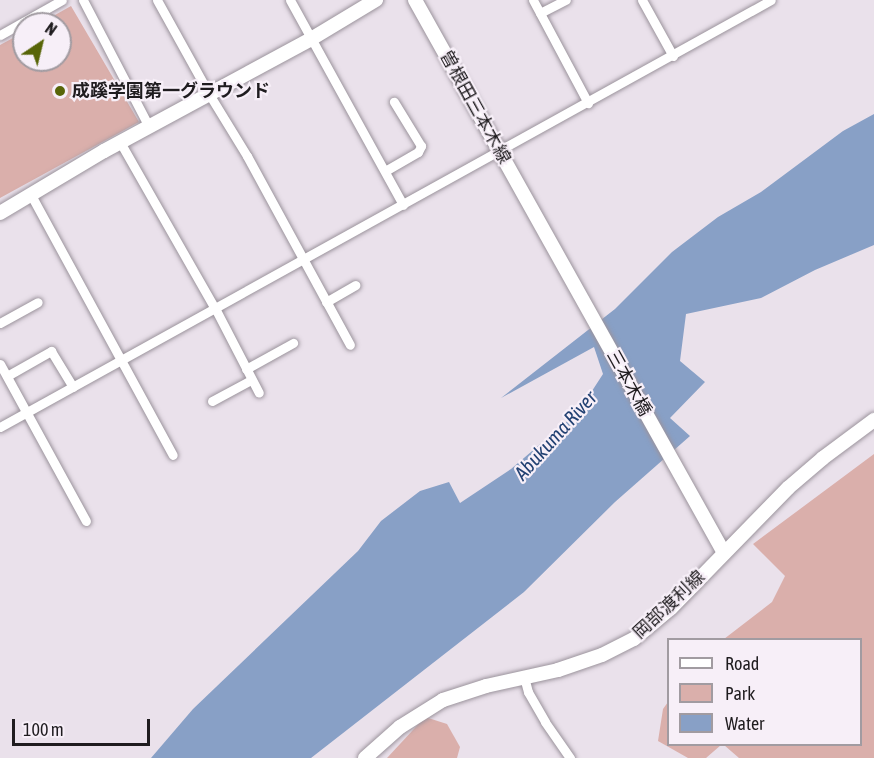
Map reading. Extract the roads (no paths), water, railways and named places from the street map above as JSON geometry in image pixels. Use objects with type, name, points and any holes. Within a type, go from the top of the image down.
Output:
[{"type":"street","points":[[0,35],[46,4],[62,0]]},
{"type":"street","points":[[83,0],[148,127]]},
{"type":"street","points":[[157,0],[209,94],[247,156],[350,345]]},
{"type":"street","points":[[290,0],[403,205]]},
{"type":"street","points":[[0,213],[120,142],[311,39],[376,0]]},
{"type":"street","name":"曽根田三本木線","points":[[415,0],[535,213]]},
{"type":"street","points":[[533,0],[588,103]]},
{"type":"street","points":[[540,13],[566,0]]},
{"type":"street","points":[[642,0],[673,56]]},
{"type":"street","points":[[0,427],[216,310],[771,0]]},
{"type":"street","points":[[385,171],[418,152],[421,146],[394,102]]},
{"type":"street","points":[[120,142],[216,310],[259,393]]},
{"type":"street","points":[[31,195],[173,455]]},
{"type":"street","name":"三本木橋","points":[[535,213],[724,553]]},
{"type":"street","points":[[326,302],[356,285]]},
{"type":"street","points":[[0,323],[38,302]]},
{"type":"street","points":[[246,369],[293,343]]},
{"type":"street","points":[[73,387],[51,351],[3,370],[86,521]]},
{"type":"street","points":[[212,401],[251,380]]},
{"type":"street","name":"岡部渡利線","points":[[365,758],[422,711],[462,693],[602,655],[634,639],[671,608],[800,477],[874,420]]},
{"type":"street","points":[[524,677],[528,692],[545,722],[570,758]]},
{"type":"water","name":"Abukuma River","points":[[874,114],[874,245],[815,270],[761,298],[686,314],[680,361],[705,382],[670,418],[690,436],[615,502],[524,592],[311,758],[151,758],[193,709],[358,551],[381,521],[420,491],[449,482],[460,503],[511,469],[579,411],[603,374],[594,347],[501,398],[615,309],[672,252],[718,217],[761,192],[843,131]]},
{"type":"place","name":"成蹊学園第一グラウンド","points":[[60,91]]}]
